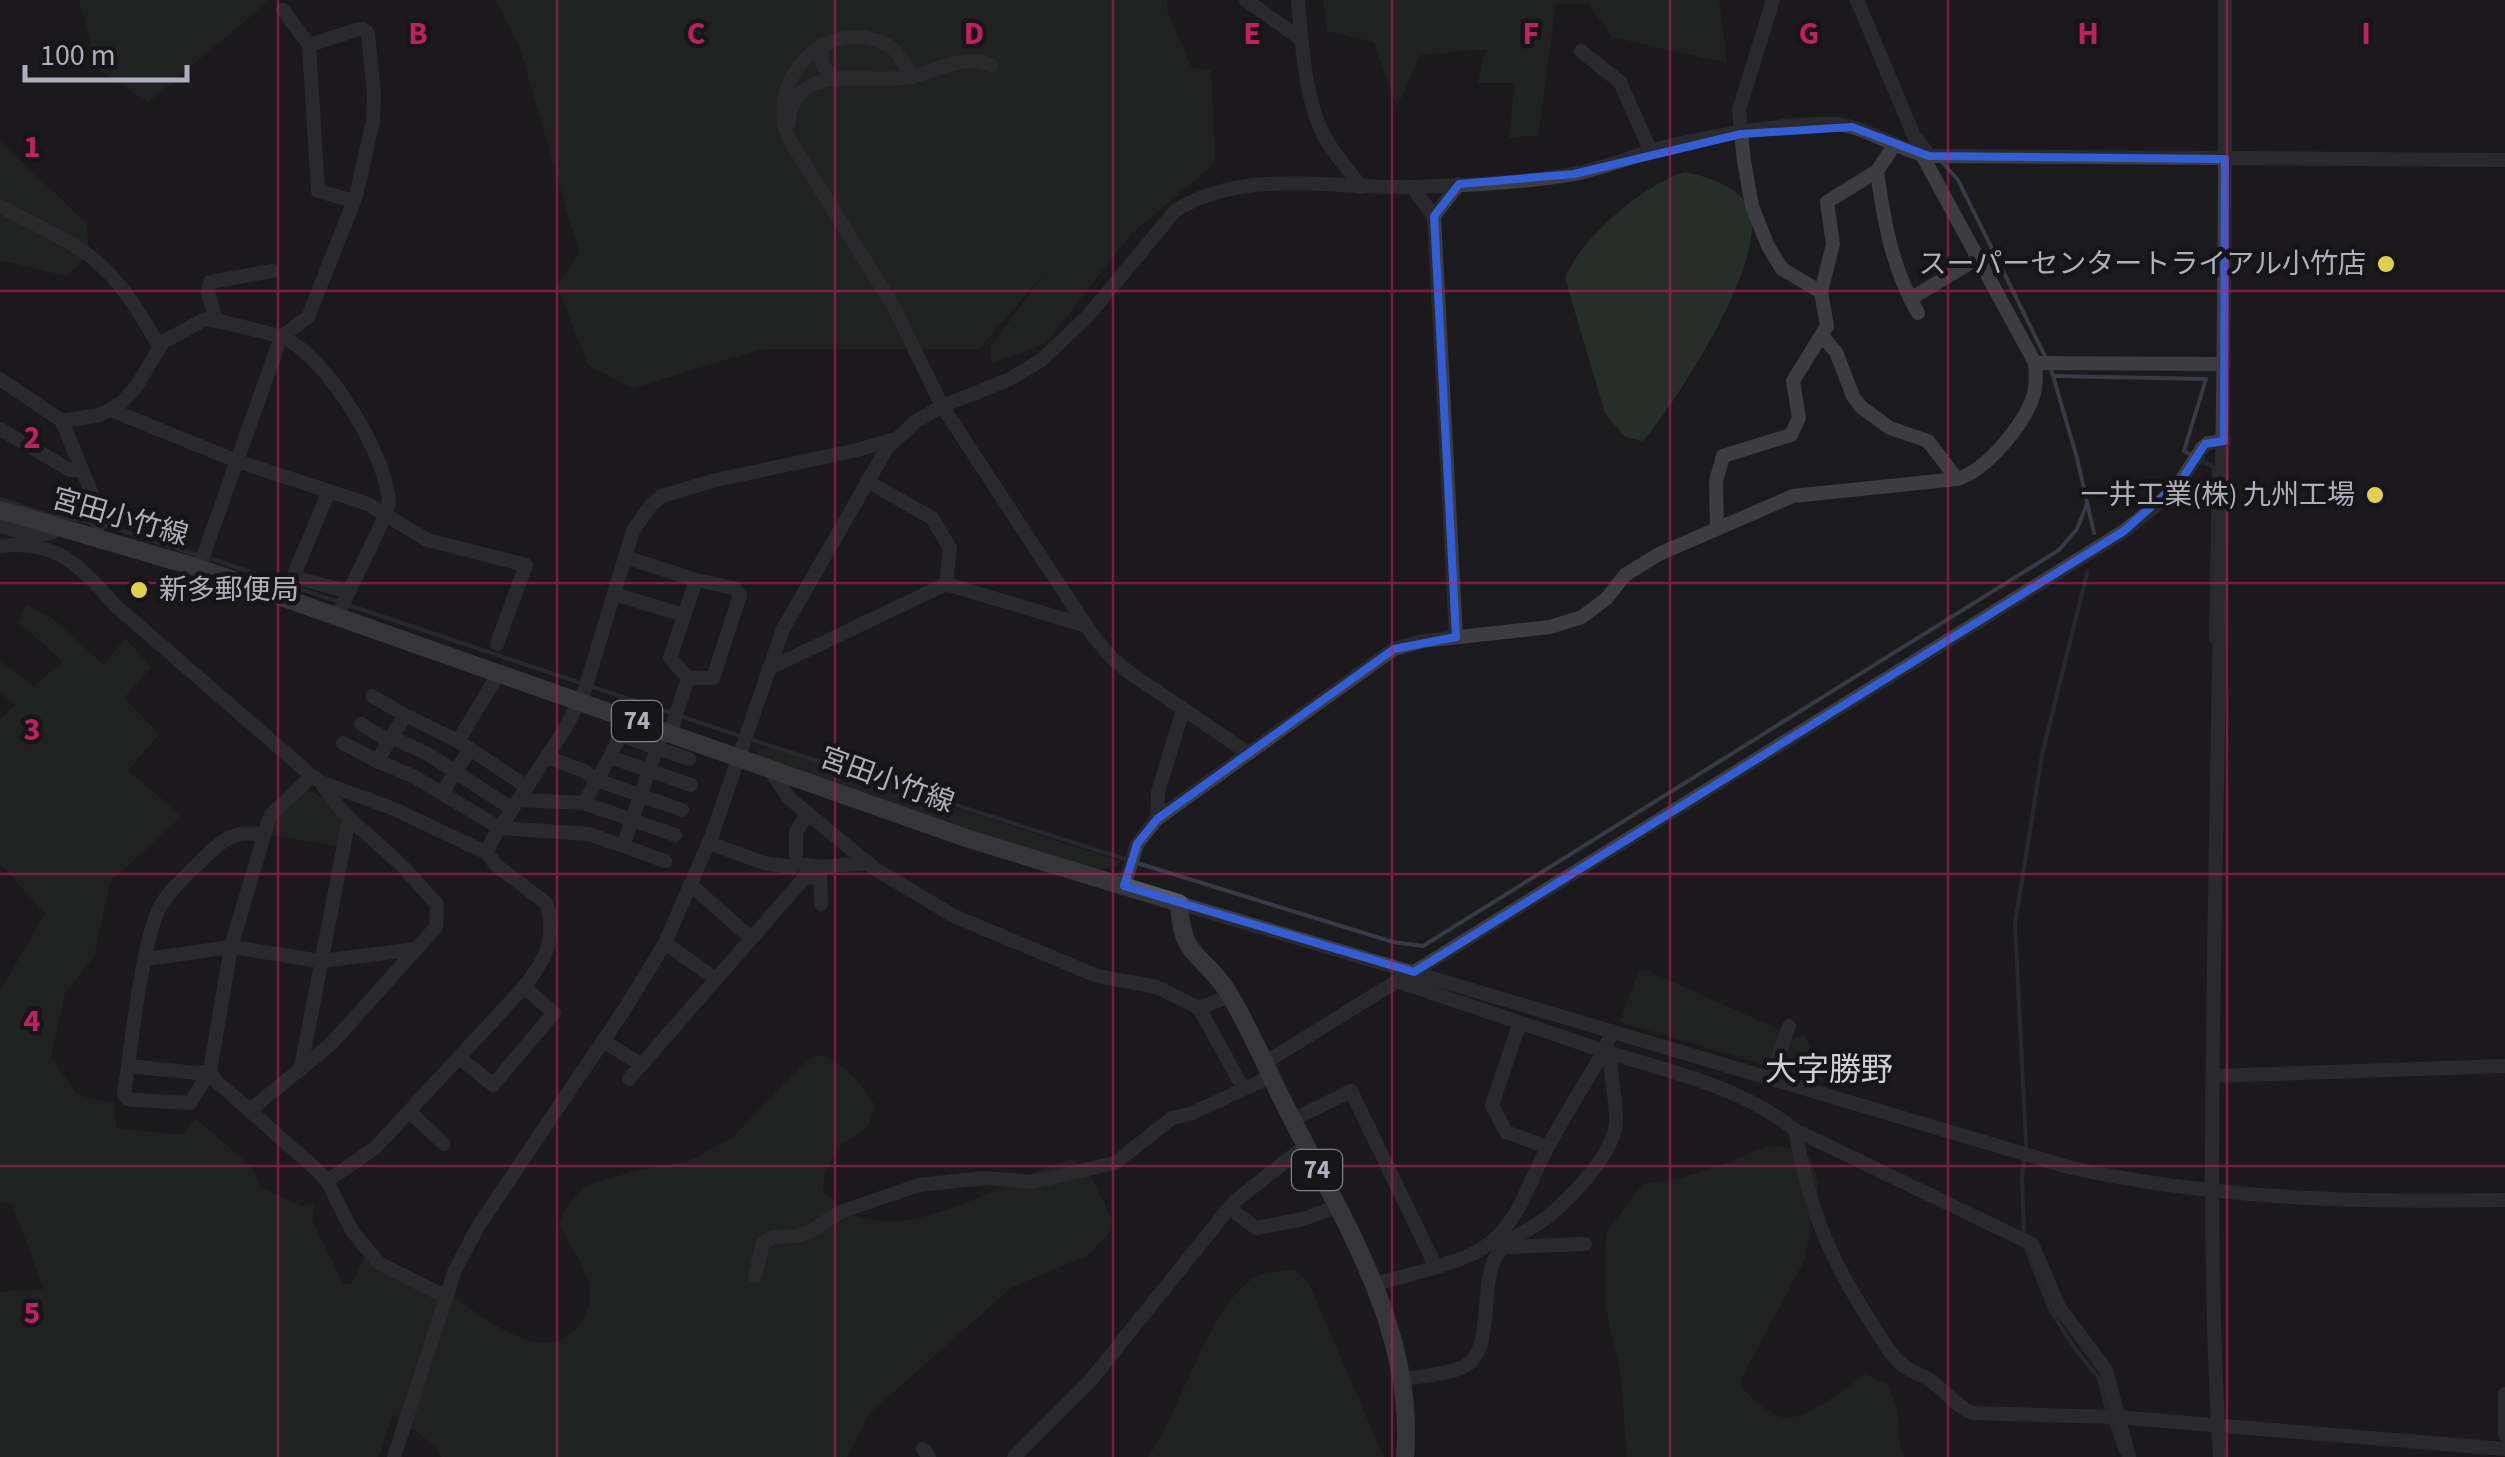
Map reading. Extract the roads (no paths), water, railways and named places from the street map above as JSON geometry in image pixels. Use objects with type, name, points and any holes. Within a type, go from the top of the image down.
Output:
[{"type":"main road","name":"宮田小竹線","points":[[0,510],[94,540],[202,559],[342,602],[498,673],[584,689],[741,757],[969,839],[1179,902]]},
{"type":"main road","name":"74","points":[[1179,902],[1180,930],[1188,947],[1230,996],[1386,1316],[1403,1379],[1404,1457]]},
{"type":"street","points":[[1246,0],[1301,39]]},
{"type":"street","points":[[1298,0],[1301,39],[1316,114],[1324,136],[1361,187]]},
{"type":"street","points":[[1773,0],[1739,110],[1740,134],[1752,206],[1768,246],[1782,269],[1821,292]]},
{"type":"street","points":[[1124,886],[1137,844],[1156,819],[1394,649],[1456,636],[1550,626],[1582,617],[1606,598],[1625,575],[1659,554],[1792,496],[1974,474],[2026,413],[2035,392],[2038,363],[1925,155],[1858,0]]},
{"type":"street","points":[[2220,1457],[2214,1076],[2224,441],[2225,0]]},
{"type":"street","points":[[283,10],[309,45],[318,191],[354,201]]},
{"type":"street","points":[[202,559],[282,337],[308,318],[354,201],[372,120],[374,95],[368,33],[356,30],[309,45]]},
{"type":"street","points":[[912,77],[895,51],[875,39],[833,38],[794,75],[783,98],[782,123],[894,306],[942,406],[1087,626],[1114,660],[1248,753]]},
{"type":"street","points":[[823,44],[821,61],[826,71],[839,79]]},
{"type":"street","points":[[1581,51],[1620,82],[1651,152]]},
{"type":"street","points":[[789,139],[789,116],[801,92],[810,86],[839,79],[912,77],[962,60],[992,65]]},
{"type":"street","points":[[394,1457],[444,1296],[479,1224],[665,944],[709,843],[784,629],[867,481],[894,439],[915,422],[942,406],[1008,380],[1040,361],[1088,316],[1176,211],[1194,199],[1243,186],[1412,187],[1574,174],[1651,152],[1740,134],[1829,124],[1852,126],[1925,155],[2505,160]]},
{"type":"street","points":[[1716,528],[1716,481],[1723,456],[1791,435],[1798,418],[1793,381],[1827,326],[1821,292],[1830,269],[1833,244],[1828,202],[1877,171],[1895,144]]},
{"type":"street","points":[[1877,171],[1892,254],[1918,313]]},
{"type":"street","points":[[1434,216],[1459,184]]},
{"type":"street","points":[[1412,187],[1434,216],[1456,636]]},
{"type":"street","points":[[0,206],[92,258],[132,301],[159,346]]},
{"type":"street","points":[[1910,299],[1978,258]]},
{"type":"street","points":[[216,320],[208,292],[210,282],[272,271]]},
{"type":"street","points":[[62,420],[111,410],[136,388],[159,346],[204,319],[282,337],[306,354],[332,381],[358,418],[389,504],[342,602],[293,577],[329,492]]},
{"type":"street","points":[[1823,337],[1836,352],[1852,396],[1861,407],[1890,428],[1928,441],[1957,479]]},
{"type":"street","points":[[2038,363],[2224,364]]},
{"type":"street","points":[[0,379],[62,420],[101,516],[94,540]]},
{"type":"street","points":[[111,410],[237,461],[387,513],[427,540],[526,565],[497,644]]},
{"type":"street","points":[[0,429],[70,470],[81,470]]},
{"type":"street","points":[[488,853],[584,689],[640,518],[662,496],[894,439]]},
{"type":"street","points":[[1414,972],[2124,531],[2163,500],[2202,448],[2224,441]]},
{"type":"street","points":[[867,481],[932,518],[950,548],[946,584]]},
{"type":"street","points":[[0,526],[48,536],[58,529]]},
{"type":"street","points":[[0,546],[53,551],[76,563],[116,606],[316,779],[348,819],[438,904],[436,927],[417,949],[330,1044],[250,1110]]},
{"type":"street","points":[[625,557],[734,588],[740,595],[714,678],[688,678],[670,658],[696,580]]},
{"type":"street","points":[[768,669],[946,584],[1087,626]]},
{"type":"street","points":[[614,594],[684,615]]},
{"type":"street","points":[[442,793],[456,772],[464,745],[498,673]]},
{"type":"street","points":[[623,846],[688,678]]},
{"type":"street","points":[[372,696],[464,745],[519,799]]},
{"type":"street","points":[[1156,819],[1158,792],[1182,710]]},
{"type":"street","points":[[377,761],[404,716]]},
{"type":"street","points":[[361,724],[519,799],[591,806],[675,835]]},
{"type":"street","points":[[592,836],[591,806],[597,780],[620,735],[669,728]]},
{"type":"street","points":[[669,728],[689,759]]},
{"type":"street","points":[[344,742],[414,776],[500,828],[592,836],[665,862]]},
{"type":"street","points":[[547,756],[597,780],[682,810]]},
{"type":"street","points":[[610,757],[691,785]]},
{"type":"street","points":[[766,765],[788,798],[868,863],[954,916],[1097,976],[1157,987],[1199,1008],[1243,1088]]},
{"type":"street","points":[[264,836],[252,832],[224,837],[163,902],[146,958],[124,1094],[128,1099],[190,1102],[210,1071],[230,947],[271,815],[316,779]]},
{"type":"street","points":[[316,779],[394,809],[488,853],[496,865],[546,903],[552,938],[524,987],[410,1112],[375,1148],[327,1180]]},
{"type":"street","points":[[796,864],[796,832],[808,813]]},
{"type":"street","points":[[301,1067],[348,819]]},
{"type":"street","points":[[709,843],[764,863],[796,864],[820,872]]},
{"type":"street","points":[[629,1080],[804,877],[868,863]]},
{"type":"street","points":[[820,872],[821,904]]},
{"type":"street","points":[[692,886],[752,938]]},
{"type":"street","points":[[1179,902],[2025,1155],[2110,1176],[2214,1192],[2338,1201],[2505,1200]]},
{"type":"street","points":[[665,944],[716,979]]},
{"type":"street","points":[[146,958],[230,947],[322,961],[417,949]]},
{"type":"street","points":[[755,1276],[764,1244],[773,1237],[797,1236],[840,1212],[919,1185],[985,1178],[1032,1182],[1114,1163],[1172,1118],[1190,1114],[1243,1088],[1397,981],[1740,1096],[1774,1113],[1795,1130],[2026,1241],[2059,1307],[2106,1370],[2129,1457]]},
{"type":"street","points":[[460,1058],[493,1085],[554,1013],[524,987]]},
{"type":"street","points":[[1199,1008],[1230,996]]},
{"type":"street","points":[[1518,1024],[1492,1104],[1506,1132],[1547,1147]]},
{"type":"street","points":[[1770,1077],[1787,1029]]},
{"type":"street","points":[[1403,1379],[1453,1370],[1473,1361],[1482,1343],[1488,1276],[1503,1248],[1568,1198],[1612,1138],[1616,1119],[1608,1052],[1612,1031]]},
{"type":"street","points":[[603,1041],[642,1065]]},
{"type":"street","points":[[1373,1285],[1486,1246],[1524,1203],[1547,1147],[1608,1052]]},
{"type":"street","points":[[128,1066],[210,1071]]},
{"type":"street","points":[[2214,1076],[2504,1066]]},
{"type":"street","points":[[210,1071],[327,1180],[352,1231],[379,1264],[444,1296]]},
{"type":"street","points":[[1292,1120],[1351,1091],[1435,1266]]},
{"type":"street","points":[[410,1112],[444,1144]]},
{"type":"street","points":[[1795,1130],[1807,1191],[1822,1236],[1847,1287],[1884,1345],[1904,1366],[1932,1382],[1960,1408],[1974,1414],[2116,1416],[2505,1449]]},
{"type":"street","points":[[1014,1457],[1090,1381],[1229,1208],[1305,1146]]},
{"type":"street","points":[[1229,1208],[1256,1228],[1303,1219],[1336,1207]]},
{"type":"street","points":[[1486,1246],[1586,1244]]},
{"type":"street","points":[[2505,1394],[2505,1434]]},
{"type":"waterway","points":[[1920,134],[1932,151]]},
{"type":"waterway","points":[[1942,162],[1958,180],[2047,360]]},
{"type":"waterway","points":[[2051,369],[2094,533]]},
{"type":"waterway","points":[[2055,376],[2206,379],[2184,451],[2191,455]]},
{"type":"waterway","points":[[2199,459],[2214,467],[2211,641]]},
{"type":"waterway","points":[[0,499],[44,514],[104,525],[197,555]]},
{"type":"waterway","points":[[1137,863],[1393,942],[1423,946],[2059,550],[2077,529],[2087,504]]},
{"type":"waterway","points":[[206,557],[339,602]]},
{"type":"waterway","points":[[2024,1237],[2022,1175],[2026,1144],[2015,924],[2042,755],[2087,573]]},
{"type":"waterway","points":[[348,605],[581,683]]},
{"type":"waterway","points":[[590,686],[671,713]]},
{"type":"waterway","points":[[680,716],[743,737]]},
{"type":"waterway","points":[[752,740],[1128,860]]},
{"type":"waterway","points":[[2025,1246],[2050,1309],[2099,1378],[2108,1414]]},
{"type":"waterway","points":[[2111,1423],[2121,1452]]},
{"type":"place","name":"スーパーセンタートライアル小竹店","points":[[2386,264]]},
{"type":"place","name":"一井工業(株) 九州工場","points":[[2375,495]]},
{"type":"place","name":"新多郵便局","points":[[139,590]]},
{"type":"district","name":"大字勝野","points":[[1829,1070]]}]
